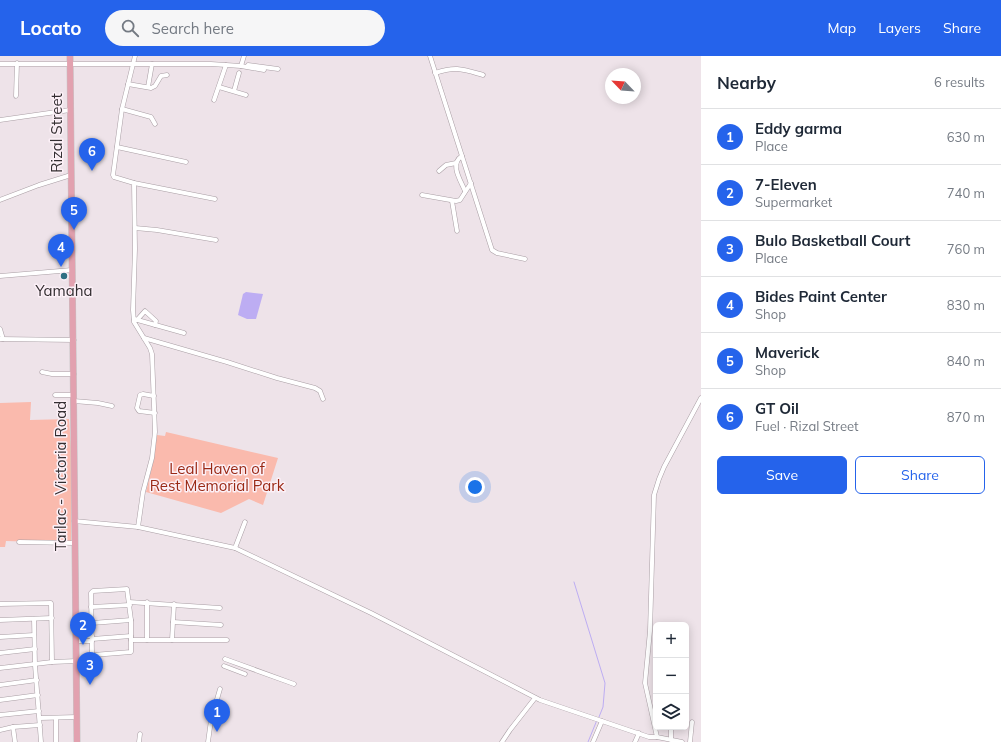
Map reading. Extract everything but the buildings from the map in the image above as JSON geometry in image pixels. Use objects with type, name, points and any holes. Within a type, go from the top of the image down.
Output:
[{"type":"main road","name":"Rizal Street","points":[[70,56],[71,210]]},
{"type":"main road","name":"Tarlac - Victoria Road","points":[[71,210],[74,340],[74,543],[77,742]]},
{"type":"street","points":[[135,56],[122,109],[113,176],[134,183],[215,199]]},
{"type":"street","points":[[241,65],[244,56]]},
{"type":"street","points":[[430,56],[492,250],[497,253],[525,259]]},
{"type":"street","points":[[16,96],[17,63]]},
{"type":"street","points":[[0,64],[211,64],[241,65],[278,69]]},
{"type":"street","points":[[148,87],[152,64]]},
{"type":"street","points":[[214,100],[226,65]]},
{"type":"street","points":[[241,65],[264,70]]},
{"type":"street","points":[[435,74],[445,70],[458,68],[483,75]]},
{"type":"street","points":[[234,92],[239,73]]},
{"type":"street","points":[[128,84],[148,87],[155,86],[161,76],[167,75]]},
{"type":"street","points":[[219,87],[246,95]]},
{"type":"street","points":[[122,109],[151,117],[155,124]]},
{"type":"street","points":[[0,120],[70,110]]},
{"type":"street","points":[[117,147],[186,162]]},
{"type":"street","points":[[439,171],[446,165],[456,163],[462,156]]},
{"type":"street","points":[[456,163],[457,173],[465,191]]},
{"type":"street","points":[[0,200],[71,175]]},
{"type":"street","points":[[134,183],[135,228],[133,310],[135,320],[152,354],[155,413],[155,432],[152,458],[143,492],[138,527]]},
{"type":"street","points":[[422,195],[456,202],[460,200],[471,183]]},
{"type":"street","points":[[452,201],[457,231]]},
{"type":"street","points":[[135,228],[187,234],[216,240]]},
{"type":"street","points":[[0,276],[72,270]]},
{"type":"street","points":[[135,320],[145,311],[156,321],[155,325]]},
{"type":"street","points":[[135,320],[184,332]]},
{"type":"street","points":[[0,329],[1,339],[74,340]]},
{"type":"street","points":[[144,338],[277,378],[316,388],[320,391],[323,399]]},
{"type":"street","points":[[42,372],[52,374],[74,374]]},
{"type":"street","points":[[154,396],[143,394],[140,395],[137,408],[139,411],[155,413]]},
{"type":"street","points":[[54,395],[112,406]]},
{"type":"street","points":[[656,737],[646,683],[650,631],[654,495],[658,479],[701,398]]},
{"type":"street","points":[[74,521],[138,527],[235,548],[371,613],[535,698],[559,708],[651,737],[682,742]]},
{"type":"street","points":[[235,548],[245,522]]},
{"type":"street","points":[[19,542],[74,543]]},
{"type":"street","points":[[128,589],[130,603],[131,652],[95,656],[92,654],[91,595],[93,591],[128,589]]},
{"type":"street","points":[[147,602],[147,640]]},
{"type":"street","points":[[91,607],[147,602],[220,608]]},
{"type":"street","points":[[0,604],[51,603],[52,662]]},
{"type":"street","points":[[172,640],[174,604]]},
{"type":"street","points":[[0,620],[52,618]]},
{"type":"street","points":[[34,619],[34,649],[41,742]]},
{"type":"street","points":[[92,623],[131,620]]},
{"type":"street","points":[[173,622],[221,625]]},
{"type":"street","points":[[0,637],[34,634]]},
{"type":"street","points":[[76,639],[131,638],[147,640],[227,640]]},
{"type":"street","points":[[0,653],[34,649]]},
{"type":"street","points":[[225,660],[294,684]]},
{"type":"street","points":[[0,668],[52,662],[76,661]]},
{"type":"street","points":[[224,666],[245,674]]},
{"type":"street","points":[[0,685],[36,680]]},
{"type":"street","points":[[208,742],[211,720],[220,689]]},
{"type":"street","points":[[0,700],[38,695]]},
{"type":"street","points":[[502,742],[535,698]]},
{"type":"street","points":[[0,715],[39,711]]},
{"type":"street","points":[[40,718],[77,717]]},
{"type":"street","points":[[56,718],[56,742]]},
{"type":"street","points":[[593,742],[602,721]]},
{"type":"street","points":[[690,742],[692,722]]},
{"type":"street","points":[[0,730],[13,727],[40,725]]},
{"type":"street","points":[[13,727],[15,742]]},
{"type":"street","points":[[671,730],[671,740]]},
{"type":"street","points":[[635,742],[639,733]]},
{"type":"street","points":[[139,742],[140,734]]},
{"type":"street","points":[[651,737],[652,742]]},
{"type":"green space","points":[[31,402],[30,420],[69,419],[71,447],[71,543],[6,541],[5,547],[0,547],[0,403]]},
{"type":"green space","name":"Leal Haven of Rest Memorial Park","points":[[166,432],[278,458],[263,505],[249,499],[221,513],[146,492],[154,458],[157,435],[165,436]]},
{"type":"shaded area","points":[[246,292],[263,294],[256,319],[247,319],[238,315],[243,294]]},
{"type":"waterway","points":[[574,582],[605,683],[603,707],[599,717]]},
{"type":"waterway","points":[[588,742],[597,720]]},
{"type":"place","name":"GT Oil","points":[[92,171]]},
{"type":"place","name":"Maverick","points":[[74,230]]},
{"type":"place","name":"Bides Paint Center","points":[[61,267]]},
{"type":"place","name":"Yamaha","points":[[64,276]]},
{"type":"place","name":"7-Eleven","points":[[83,645]]},
{"type":"place","name":"Bulo Basketball Court","points":[[90,685]]},
{"type":"place","name":"Eddy garma","points":[[217,732]]}]
